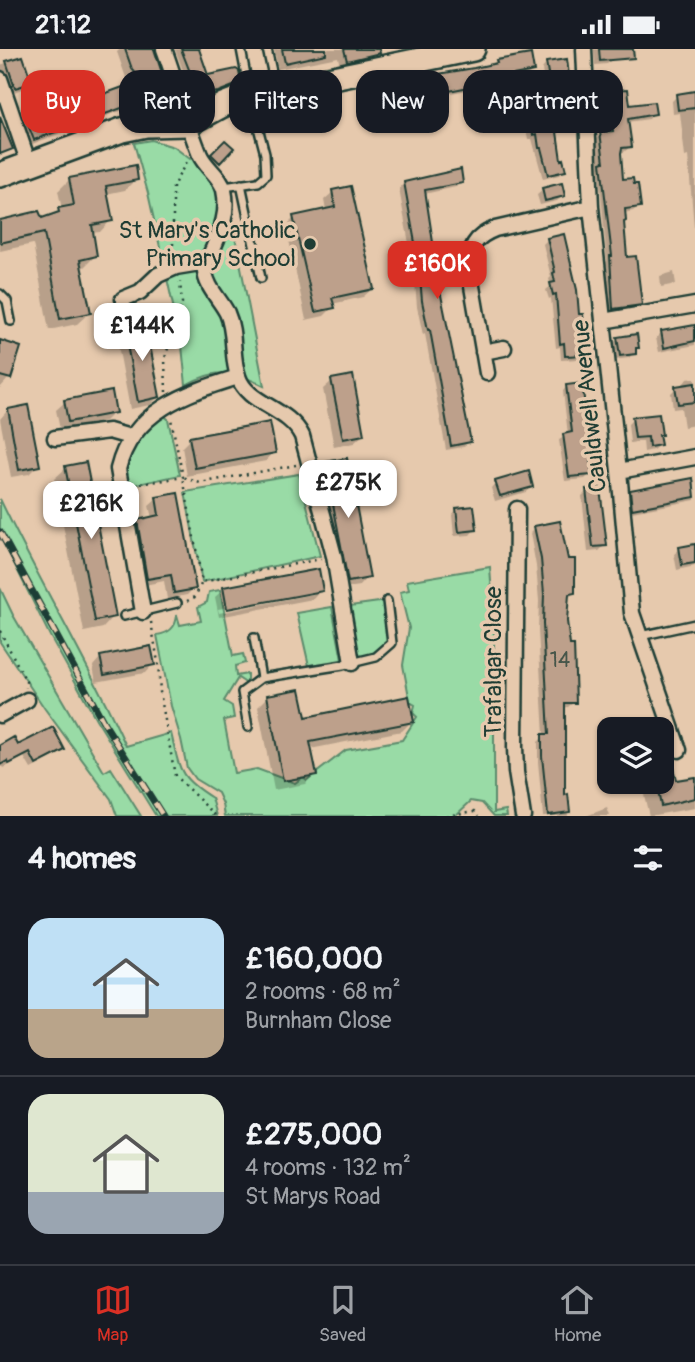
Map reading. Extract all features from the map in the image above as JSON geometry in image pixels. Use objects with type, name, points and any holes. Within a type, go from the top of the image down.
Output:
[{"type":"main road","points":[[342,70],[388,57],[473,49]]},
{"type":"main road","points":[[0,175],[119,131]]},
{"type":"street","points":[[164,49],[170,70]]},
{"type":"street","name":"Cauldwell Avenue","points":[[584,49],[591,207],[632,613],[679,750]]},
{"type":"street","points":[[0,79],[29,164]]},
{"type":"street","points":[[191,133],[202,159],[224,187],[226,215],[206,262],[207,278],[232,327],[238,377],[252,396],[283,413],[298,427],[334,556],[352,663]]},
{"type":"street","points":[[487,373],[469,269],[470,256],[481,235],[495,229],[591,207]]},
{"type":"street","points":[[123,299],[140,292],[158,275],[176,267],[206,262]]},
{"type":"street","points":[[603,321],[695,306]]},
{"type":"street","points":[[483,352],[504,348]]},
{"type":"street","points":[[143,612],[118,469],[130,437],[145,420],[168,405],[208,386],[238,377]]},
{"type":"street","points":[[55,438],[109,431],[130,437]]},
{"type":"street","points":[[619,471],[695,457]]},
{"type":"street","name":"Trafalgar Close","points":[[517,509],[515,747],[521,816]]},
{"type":"street","points":[[0,715],[27,700]]},
{"type":"lane","points":[[241,49],[245,70]]},
{"type":"lane","points":[[267,49],[272,70]]},
{"type":"lane","points":[[224,187],[258,182],[266,175],[265,154],[260,133]]},
{"type":"lane","points":[[241,184],[261,278]]},
{"type":"lane","points":[[0,294],[7,301],[11,321]]},
{"type":"lane","points":[[248,727],[242,692],[261,678],[376,657],[391,643],[387,601]]},
{"type":"lane","points":[[124,616],[177,603]]},
{"type":"lane","points":[[640,636],[695,624]]},
{"type":"lane","points":[[254,638],[261,678]]},
{"type":"path","points":[[168,405],[202,582],[195,597],[177,603]]},
{"type":"path","points":[[120,488],[183,477],[200,483],[309,463]]},
{"type":"path","points":[[202,582],[334,556]]},
{"type":"path","points":[[143,612],[153,624],[160,692],[175,776],[216,816]]},
{"type":"path","points":[[0,631],[26,681],[27,700]]},
{"type":"path","points":[[446,816],[475,811],[479,816]]},
{"type":"green space","points":[[151,140],[174,147],[190,159],[208,154],[223,174],[264,386],[225,373],[207,376],[186,385],[182,346],[148,193],[134,143]]},
{"type":"green space","points":[[158,410],[168,419],[180,475],[120,488],[120,460]]},
{"type":"green space","points":[[299,474],[320,556],[202,582],[185,492]]},
{"type":"green space","points":[[0,499],[126,746],[171,733],[182,771],[186,778],[212,798],[217,816],[156,816],[96,719],[50,636],[0,535]]},
{"type":"green space","points":[[490,567],[494,623],[494,812],[506,810],[507,816],[494,816],[482,803],[471,801],[455,816],[225,816],[218,793],[195,779],[187,768],[171,706],[157,635],[171,629],[177,615],[180,625],[201,621],[198,607],[207,602],[209,592],[220,590],[233,656],[243,654],[245,663],[235,666],[236,676],[247,674],[247,684],[238,678],[224,701],[232,706],[234,718],[224,720],[234,773],[257,769],[295,783],[303,777],[307,780],[346,750],[402,740],[417,717],[413,713],[415,705],[410,702],[403,665],[409,628],[400,592],[409,590],[407,581]]},
{"type":"green space","points":[[0,588],[104,772],[111,768],[141,816],[117,816],[111,799],[0,642]]},
{"type":"green space","points":[[387,601],[392,643],[376,657],[352,663],[342,607]]},
{"type":"green space","points":[[332,607],[343,665],[310,670],[297,613]]},
{"type":"building","points":[[125,49],[154,49],[161,70],[132,69]]},
{"type":"building","points":[[181,49],[199,49],[206,70],[189,70]]},
{"type":"building","points":[[282,49],[326,49],[326,54],[285,63]]},
{"type":"building","points":[[344,49],[379,49],[380,53],[347,61]]},
{"type":"building","points":[[599,49],[633,49],[634,58],[600,61]]},
{"type":"building","points":[[531,54],[534,70],[463,70],[463,88],[449,91],[449,72],[497,63],[496,60]]},
{"type":"building","points":[[23,56],[28,70],[21,70],[21,86],[15,88],[6,61]]},
{"type":"building","points":[[567,59],[568,70],[547,70],[546,62]]},
{"type":"building","points":[[229,70],[229,88],[215,92],[215,74]]},
{"type":"building","points":[[119,88],[119,109],[105,114],[105,94]]},
{"type":"building","points":[[623,89],[628,89],[630,105],[654,102],[656,114],[628,119],[632,147],[622,148],[621,153],[623,179],[633,178],[634,184],[638,184],[641,207],[625,209],[624,222],[627,257],[636,256],[642,305],[613,309],[612,256],[600,133],[623,133]]},
{"type":"building","points":[[695,91],[695,108],[678,110],[676,94]]},
{"type":"building","points":[[0,117],[13,149],[0,154]]},
{"type":"building","points":[[31,133],[53,133],[34,140]]},
{"type":"building","points":[[533,133],[557,133],[561,160],[563,159],[566,171],[548,175],[537,134]]},
{"type":"building","points":[[225,140],[234,148],[220,163],[211,154]]},
{"type":"building","points":[[136,165],[138,180],[106,186],[113,221],[92,225],[97,256],[80,260],[91,313],[60,319],[44,233],[0,243],[0,220],[39,211],[42,218],[59,212],[58,208],[74,205],[69,178]]},
{"type":"building","points":[[461,169],[463,183],[425,190],[441,295],[471,442],[451,446],[430,330],[422,301],[419,265],[404,182]]},
{"type":"building","points":[[562,183],[565,196],[545,201],[542,188]]},
{"type":"building","points":[[351,186],[374,289],[332,298],[335,308],[315,312],[293,216],[335,207],[332,190]]},
{"type":"building","points":[[564,234],[577,290],[579,314],[583,314],[586,355],[565,356],[564,343],[560,344],[556,294],[553,295],[550,283],[555,282],[555,272],[547,238]]},
{"type":"building","points":[[146,325],[160,397],[138,402],[124,329]]},
{"type":"building","points":[[695,325],[695,341],[664,348],[661,331]]},
{"type":"building","points":[[637,334],[639,348],[636,348],[636,354],[620,356],[617,337]]},
{"type":"building","points":[[0,340],[21,347],[11,379],[0,376]]},
{"type":"building","points":[[353,375],[364,435],[343,439],[331,379]]},
{"type":"building","points":[[582,383],[588,430],[591,429],[594,449],[589,450],[592,475],[569,477],[563,434],[572,432],[566,385]]},
{"type":"building","points":[[695,383],[695,402],[678,404],[675,386]]},
{"type":"building","points":[[112,391],[116,413],[68,422],[64,400]]},
{"type":"building","points":[[28,405],[40,466],[19,470],[8,409]]},
{"type":"building","points":[[659,414],[661,445],[649,447],[648,437],[635,438],[632,417]]},
{"type":"building","points":[[270,422],[276,453],[195,468],[189,437]]},
{"type":"building","points":[[347,458],[370,578],[348,582],[325,462]]},
{"type":"building","points":[[86,462],[116,617],[95,621],[65,466]]},
{"type":"building","points":[[529,471],[533,487],[500,496],[495,481]]},
{"type":"building","points":[[693,478],[695,497],[632,509],[630,490]]},
{"type":"building","points":[[600,488],[607,546],[593,547],[586,489]]},
{"type":"building","points":[[178,493],[196,589],[174,593],[171,575],[147,579],[137,520],[159,515],[156,497]]},
{"type":"building","points":[[474,506],[477,530],[459,532],[456,508]]},
{"type":"building","points":[[560,521],[568,559],[575,559],[575,593],[569,594],[567,621],[570,645],[574,645],[576,703],[565,703],[565,795],[568,794],[570,812],[548,815],[542,756],[542,734],[549,734],[544,594],[541,559],[534,526]]},
{"type":"building","points":[[695,544],[695,563],[682,565],[679,547]]},
{"type":"building","points":[[319,569],[323,591],[227,609],[223,587]]},
{"type":"building","points":[[151,646],[155,665],[104,675],[100,656]]},
{"type":"building","points":[[300,689],[306,717],[409,696],[414,722],[310,742],[317,775],[283,781],[267,695]]},
{"type":"building","points":[[53,727],[65,750],[36,765],[30,753],[9,764],[7,761],[0,765],[0,745],[14,737],[18,745]]},
{"type":"building","points":[[674,771],[676,780],[695,777],[695,798],[661,806],[658,794],[674,794]]},
{"type":"railway","points":[[0,532],[104,723],[163,816]]},
{"type":"place","name":"St Mary's Catholic Primary School","points":[[310,244]]}]
